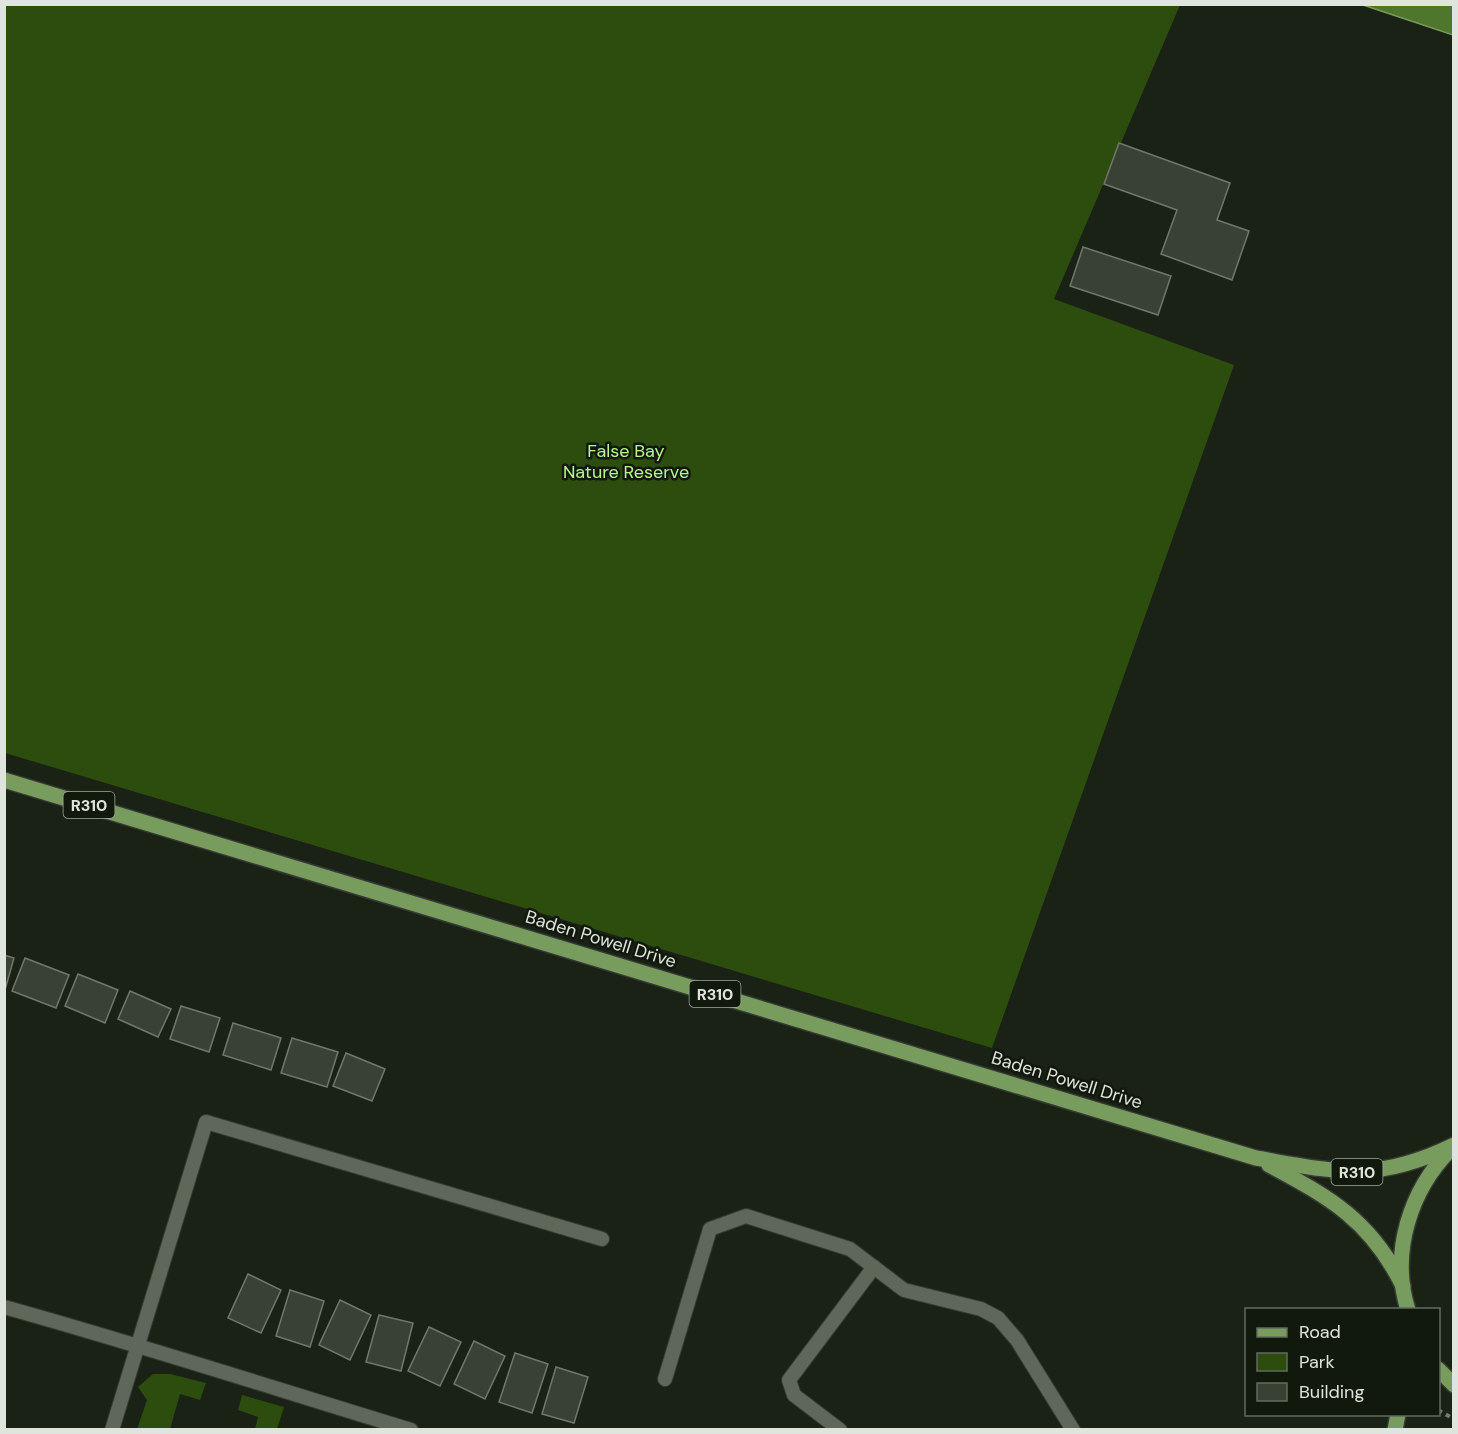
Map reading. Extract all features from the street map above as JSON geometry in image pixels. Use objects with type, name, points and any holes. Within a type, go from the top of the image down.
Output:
[{"type":"main road","name":"Baden Powell Drive","points":[[4,780],[1256,1158],[1324,1170],[1372,1172],[1393,1169],[1425,1159],[1454,1145]]},
{"type":"main road","name":"R310","points":[[1407,1308],[1403,1286],[1403,1246],[1412,1208],[1430,1173],[1454,1145]]},
{"type":"main road","name":"Baden Powell Drive","points":[[1256,1158],[1341,1206],[1391,1260],[1403,1286]]},
{"type":"main road","points":[[1440,1371],[1454,1385]]},
{"type":"lane","points":[[112,1430],[206,1122],[602,1239]]},
{"type":"lane","points":[[665,1379],[710,1229],[746,1216],[850,1249],[904,1290],[981,1309],[998,1318],[1017,1340],[1074,1430]]},
{"type":"lane","points":[[840,1430],[794,1395],[789,1380],[874,1267]]},
{"type":"lane","points":[[4,1307],[138,1344],[234,1377],[411,1430]]},
{"type":"path","points":[[1440,1411],[1454,1419]]},
{"type":"green space","name":"False Bay Nature Reserve","points":[[4,5],[1180,5],[1054,299],[1234,365],[992,1048],[5,753]]},
{"type":"green space","points":[[153,1374],[170,1374],[206,1383],[200,1400],[180,1394],[170,1429],[137,1429],[147,1400],[138,1387]]},
{"type":"green space","points":[[242,1395],[284,1407],[277,1429],[255,1429],[258,1417],[238,1410]]},
{"type":"shaded area","points":[[1363,5],[1453,5],[1453,35]]},
{"type":"building","points":[[1119,143],[1230,183],[1217,220],[1249,231],[1232,280],[1161,254],[1177,210],[1104,184]]},
{"type":"building","points":[[1083,247],[1171,276],[1158,315],[1070,286]]},
{"type":"building","points":[[4,955],[14,958],[5,990],[4,990]]},
{"type":"building","points":[[25,958],[69,975],[56,1008],[12,991]]},
{"type":"building","points":[[78,974],[118,990],[105,1023],[65,1006]]},
{"type":"building","points":[[130,991],[171,1009],[158,1037],[118,1019]]},
{"type":"building","points":[[181,1006],[220,1018],[209,1052],[170,1039]]},
{"type":"building","points":[[233,1023],[281,1038],[271,1070],[223,1055]]},
{"type":"building","points":[[292,1038],[338,1052],[327,1087],[281,1073]]},
{"type":"building","points":[[346,1053],[385,1069],[372,1101],[333,1086]]},
{"type":"building","points":[[248,1274],[281,1290],[261,1333],[228,1318]]},
{"type":"building","points":[[290,1290],[324,1301],[310,1347],[276,1336]]},
{"type":"building","points":[[340,1300],[371,1315],[350,1360],[319,1345]]},
{"type":"building","points":[[379,1315],[413,1323],[401,1371],[366,1362]]},
{"type":"building","points":[[429,1327],[461,1342],[440,1386],[408,1371]]},
{"type":"building","points":[[474,1341],[505,1356],[485,1399],[454,1384]]},
{"type":"building","points":[[515,1353],[548,1364],[532,1413],[499,1402]]},
{"type":"building","points":[[556,1367],[588,1377],[574,1423],[542,1414]]}]
